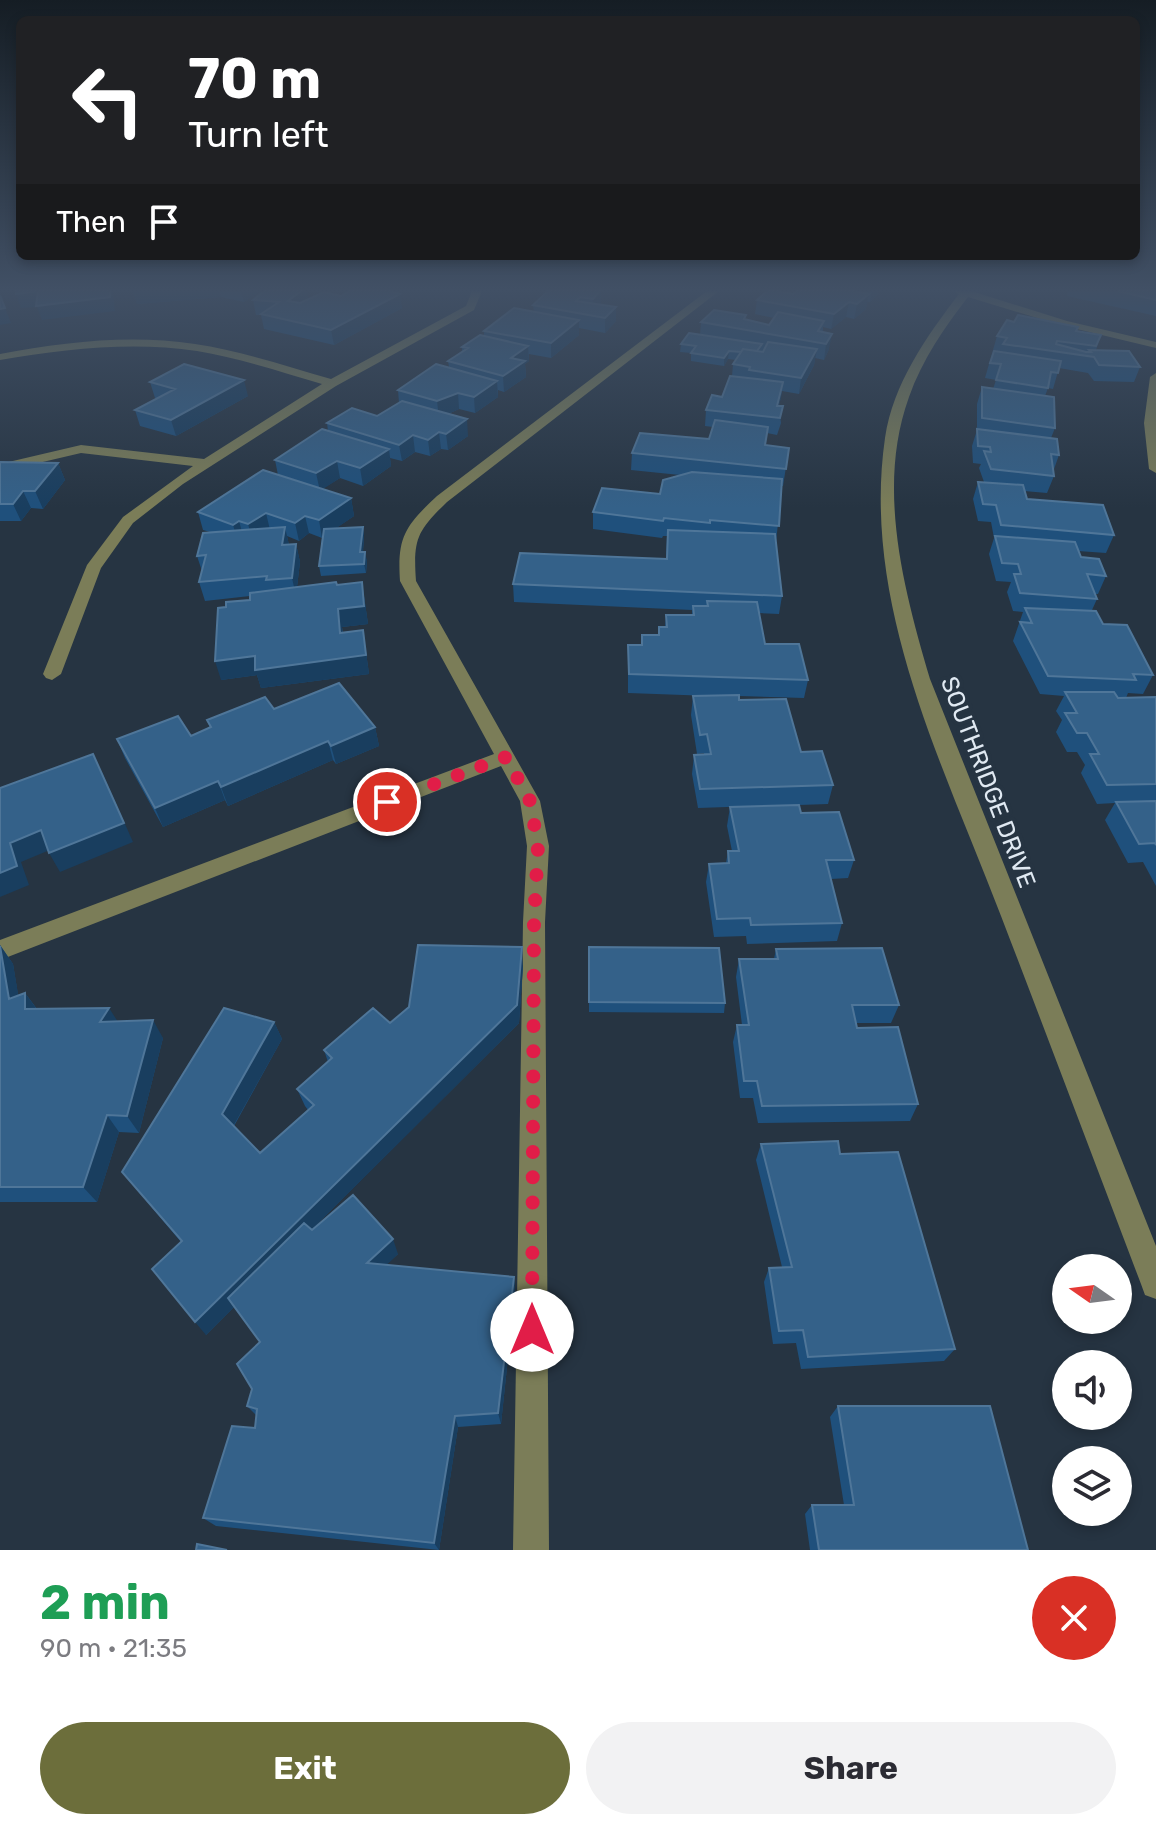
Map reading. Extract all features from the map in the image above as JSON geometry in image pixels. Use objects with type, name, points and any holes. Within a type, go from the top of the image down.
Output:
[{"type":"street","points":[[259,363],[332,383]]},
{"type":"street","points":[[52,674],[93,568],[128,520],[178,481],[368,363]]},
{"type":"street","points":[[531,1550],[533,937],[538,846],[530,801],[408,581],[405,548],[410,529],[442,499],[619,363]]},
{"type":"street","name":"SOUTHRIDGE DRIVE","points":[[918,363],[892,437],[891,554],[917,671],[1156,1284]]},
{"type":"street","points":[[1156,377],[1150,408],[1151,445],[1156,469]]},
{"type":"street","points":[[0,468],[81,449],[206,463]]},
{"type":"street","points":[[0,950],[506,757]]},
{"type":"building","points":[[457,363],[522,363],[503,376]]},
{"type":"building","points":[[809,363],[801,378],[749,370],[750,367],[733,364]]},
{"type":"building","points":[[994,363],[1060,363],[1058,373],[1051,372],[1048,388],[996,380],[1001,364]]},
{"type":"building","points":[[1137,363],[1140,367],[1099,365]]},
{"type":"building","points":[[184,364],[244,380],[171,420],[135,410],[175,389],[150,382]]},
{"type":"building","points":[[436,364],[497,381],[474,397],[458,393],[437,401],[398,390]]},
{"type":"building","points":[[730,376],[783,382],[777,406],[783,406],[780,418],[706,410],[712,395],[722,397]]},
{"type":"building","points":[[982,387],[1054,397],[1055,428],[982,418]]},
{"type":"building","points":[[402,401],[467,419],[446,434],[439,432],[428,440],[413,435],[399,445],[327,423],[352,408],[377,416]]},
{"type":"building","points":[[715,420],[768,427],[765,445],[789,448],[786,469],[632,453],[640,433],[709,439]]},
{"type":"building","points":[[322,429],[389,449],[360,468],[337,461],[316,473],[275,460]]},
{"type":"building","points":[[977,429],[1057,439],[1059,455],[1051,454],[1054,476],[991,469],[984,451],[991,452],[990,447],[978,446]]},
{"type":"building","points":[[0,462],[58,463],[35,491],[23,491],[13,504],[0,504]]},
{"type":"building","points":[[263,470],[351,498],[319,520],[305,516],[295,523],[266,513],[248,524],[239,521],[233,525],[198,512]]},
{"type":"building","points":[[692,472],[782,479],[779,526],[664,518],[663,521],[593,512],[602,488],[660,494],[663,480]]},
{"type":"building","points":[[978,482],[1023,485],[1027,499],[1103,505],[1114,535],[1001,525],[996,505],[983,504]]},
{"type":"building","points":[[285,527],[282,545],[296,544],[292,578],[266,580],[267,576],[199,582],[206,555],[197,556],[203,533]]},
{"type":"building","points":[[363,527],[360,552],[365,552],[364,564],[319,566],[324,529]]},
{"type":"building","points":[[668,530],[775,534],[782,596],[513,584],[520,553],[667,559]]},
{"type":"building","points":[[995,536],[1075,542],[1081,557],[1099,559],[1106,576],[1087,574],[1097,599],[1020,593],[1014,574],[1021,574],[1018,564],[1002,563]]},
{"type":"building","points":[[336,582],[337,585],[362,582],[364,606],[338,609],[340,633],[363,630],[366,655],[255,670],[255,656],[215,661],[218,608],[226,607],[226,602],[250,600],[250,593]]},
{"type":"building","points":[[707,601],[757,602],[765,644],[799,644],[808,680],[629,674],[628,645],[642,645],[642,635],[659,635],[659,627],[667,627],[666,615],[694,615],[693,606],[708,606]]},
{"type":"building","points":[[1025,608],[1096,611],[1103,624],[1127,625],[1153,675],[1133,674],[1136,680],[1048,676],[1020,622],[1032,623]]},
{"type":"building","points":[[339,683],[375,727],[331,746],[328,741],[221,787],[218,781],[155,808],[117,739],[178,716],[191,736],[211,727],[207,720],[265,697],[274,709]]},
{"type":"building","points":[[1065,692],[1114,692],[1118,698],[1156,697],[1156,784],[1107,785],[1090,754],[1099,754],[1087,733],[1077,733],[1065,713],[1077,713]]},
{"type":"building","points":[[739,695],[739,700],[786,699],[801,752],[822,751],[833,785],[700,789],[694,755],[711,754],[707,734],[700,735],[693,696]]},
{"type":"building","points":[[93,754],[124,823],[49,853],[41,830],[10,843],[17,866],[0,873],[0,788]]},
{"type":"building","points":[[1156,801],[1156,845],[1139,844],[1116,802]]},
{"type":"building","points":[[799,805],[801,813],[839,812],[854,860],[826,860],[842,923],[751,925],[750,918],[717,919],[709,864],[729,863],[728,851],[739,851],[730,807]]},
{"type":"building","points":[[418,945],[522,947],[517,1005],[195,1322],[152,1269],[182,1241],[122,1172],[224,1008],[274,1022],[222,1114],[260,1153],[314,1105],[297,1089],[332,1058],[324,1050],[373,1008],[390,1023],[409,1007]]},
{"type":"building","points":[[0,946],[9,999],[25,993],[25,1009],[109,1008],[100,1022],[153,1020],[127,1116],[107,1115],[83,1187],[0,1187]]},
{"type":"building","points":[[589,947],[719,948],[725,1003],[589,1002]]},
{"type":"building","points":[[882,948],[899,1005],[852,1005],[857,1028],[898,1027],[918,1104],[762,1106],[757,1081],[744,1081],[737,1025],[749,1025],[739,959],[778,959],[776,949]]},
{"type":"building","points":[[838,1141],[840,1154],[898,1152],[955,1349],[808,1357],[803,1330],[779,1331],[769,1268],[792,1267],[761,1144]]},
{"type":"building","points":[[353,1195],[393,1239],[367,1263],[514,1277],[498,1413],[455,1416],[434,1543],[203,1518],[232,1426],[255,1428],[257,1409],[247,1406],[252,1389],[237,1364],[260,1342],[228,1298],[304,1223],[312,1230]]},
{"type":"building","points":[[838,1406],[990,1406],[1028,1550],[819,1550],[812,1505],[854,1505]]},
{"type":"building","points":[[197,1544],[227,1550],[196,1550]]},
{"type":"route","points":[[387,802],[506,757],[530,801],[538,846],[534,922],[532,1330]]}]
